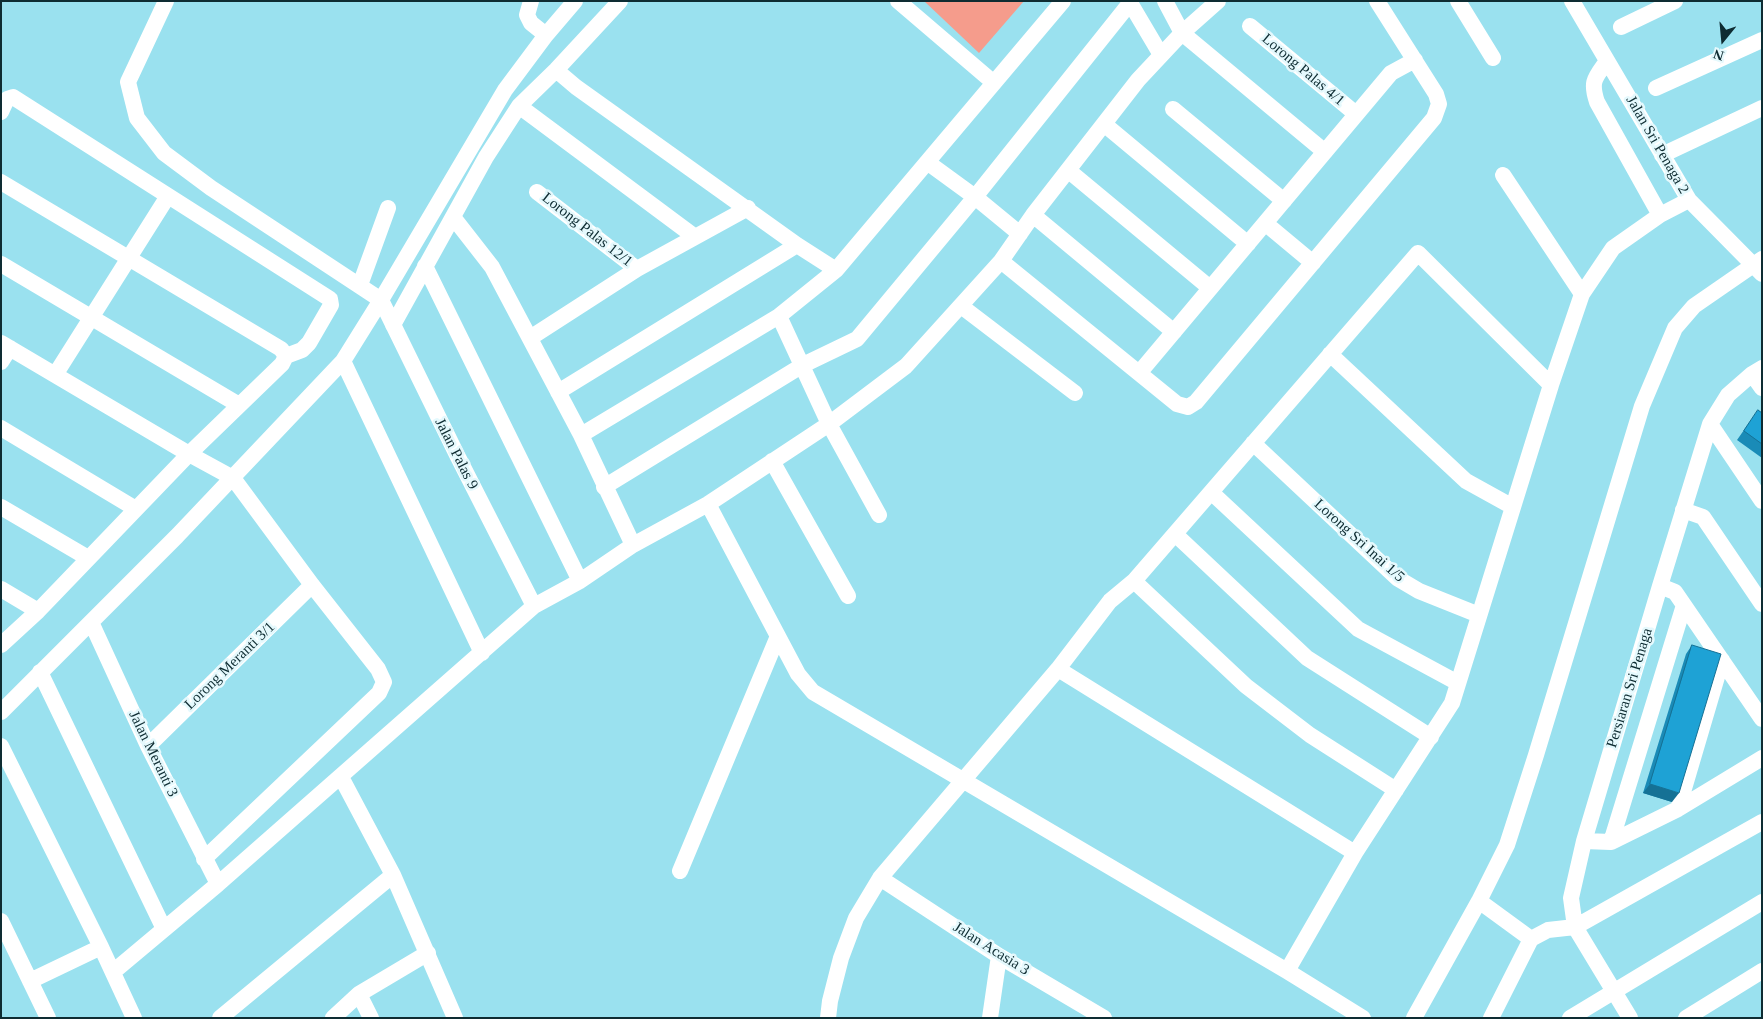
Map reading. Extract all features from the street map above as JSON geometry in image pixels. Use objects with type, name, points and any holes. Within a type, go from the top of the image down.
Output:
[{"type":"street","points":[[166,1],[128,82],[137,118],[164,152],[211,188],[381,300]]},
{"type":"street","points":[[531,1],[526,16],[531,23],[546,35]]},
{"type":"street","points":[[1,712],[233,478],[344,362],[505,90],[546,35],[575,1]]},
{"type":"street","points":[[393,325],[486,156],[519,106],[556,70],[620,1]]},
{"type":"street","points":[[898,1],[994,84]]},
{"type":"street","points":[[581,435],[779,316],[836,270],[1063,1]]},
{"type":"street","points":[[1165,1],[1182,33],[1325,152]]},
{"type":"street","points":[[113,972],[218,884],[534,606],[580,581],[633,545],[708,504],[829,424],[906,366],[1002,261],[1033,215],[1161,55],[1182,33],[1218,1]]},
{"type":"street","points":[[1002,261],[1177,404],[1188,408],[1196,402],[1434,118],[1439,104],[1436,94],[1377,1]]},
{"type":"street","points":[[1458,1],[1493,58]]},
{"type":"street","name":"Jalan Sri Penaga 2","points":[[1572,1],[1689,200],[1759,266]]},
{"type":"street","points":[[1621,27],[1676,1]]},
{"type":"street","points":[[604,487],[803,366],[857,339],[975,197],[1130,2],[1161,55]]},
{"type":"street","name":"Lorong Palas 4/1","points":[[1250,26],[1356,114]]},
{"type":"street","points":[[1656,88],[1762,40]]},
{"type":"street","points":[[1140,372],[1391,73],[1415,60]]},
{"type":"street","points":[[1607,61],[1595,78],[1592,88],[1597,102],[1660,215]]},
{"type":"street","points":[[556,70],[576,87],[748,208],[797,246],[836,270]]},
{"type":"street","points":[[1,112],[7,99],[13,97],[330,299],[332,305],[309,343],[302,350],[286,356],[282,364],[189,454],[38,611],[1,645]]},
{"type":"street","points":[[519,106],[695,237]]},
{"type":"street","points":[[1173,108],[1284,201]]},
{"type":"street","points":[[1662,155],[1762,108]]},
{"type":"street","points":[[1104,124],[1248,244]]},
{"type":"street","points":[[927,162],[975,197],[1020,234]]},
{"type":"street","points":[[1069,171],[1210,288]]},
{"type":"street","points":[[1503,175],[1582,294]]},
{"type":"street","points":[[1,182],[281,349],[286,356]]},
{"type":"street","name":"Lorong Palas 12/1","points":[[537,192],[637,269]]},
{"type":"street","points":[[55,375],[168,196]]},
{"type":"street","points":[[1287,971],[1355,853],[1452,703],[1551,385],[1582,294],[1613,248],[1660,215],[1689,200]]},
{"type":"street","points":[[360,285],[388,208]]},
{"type":"street","points":[[530,338],[637,269],[748,208]]},
{"type":"street","points":[[1033,215],[1174,332]]},
{"type":"street","points":[[452,217],[492,267],[581,435],[633,545]]},
{"type":"street","points":[[1265,223],[1314,262]]},
{"type":"street","points":[[558,392],[797,246]]},
{"type":"street","points":[[828,1018],[830,1001],[841,958],[856,918],[880,878],[1058,669],[1110,601],[1134,581],[1418,252],[1551,385]]},
{"type":"street","points":[[1,264],[239,405]]},
{"type":"street","points":[[424,266],[580,581]]},
{"type":"street","points":[[1414,1018],[1479,901],[1507,845],[1642,406],[1675,328],[1694,306],[1759,266]]},
{"type":"street","name":"Jalan Palas 9","points":[[381,300],[456,455],[534,606]]},
{"type":"street","points":[[962,306],[1075,393]]},
{"type":"street","points":[[779,316],[829,424],[879,515]]},
{"type":"street","points":[[4,351],[55,375],[233,478],[312,585],[378,669],[384,682],[380,693],[204,859]]},
{"type":"street","points":[[1330,354],[1466,481],[1513,507]]},
{"type":"street","points":[[344,362],[482,653]]},
{"type":"street","points":[[1757,371],[1762,388]]},
{"type":"street","name":"Persiaran Sri Penaga","points":[[1630,1018],[1575,927],[1571,898],[1584,841],[1710,424],[1728,395],[1757,371]]},
{"type":"street","points":[[1710,424],[1762,501]]},
{"type":"street","points":[[1,428],[136,509]]},
{"type":"street","name":"Lorong Sri Inai 1/5","points":[[1253,443],[1397,578],[1419,591],[1479,615]]},
{"type":"street","points":[[772,462],[848,596]]},
{"type":"street","points":[[1211,492],[1358,629],[1458,683]]},
{"type":"street","points":[[708,504],[798,674],[813,692],[1287,971],[1363,1018]]},
{"type":"street","points":[[1,507],[88,558]]},
{"type":"street","points":[[1683,510],[1703,517],[1762,604]]},
{"type":"street","points":[[1175,534],[1307,658],[1431,737]]},
{"type":"street","points":[[1134,581],[1246,686],[1310,735],[1396,790]]},
{"type":"street","name":"Lorong Meranti 3/1","points":[[148,746],[312,585]]},
{"type":"street","points":[[1660,586],[1675,592],[1762,719]]},
{"type":"street","points":[[1,589],[38,611]]},
{"type":"street","points":[[1611,842],[1684,605]]},
{"type":"street","name":"Jalan Meranti 3","points":[[91,622],[148,746],[218,884]]},
{"type":"street","points":[[680,871],[778,636]]},
{"type":"street","points":[[1678,809],[1722,660]]},
{"type":"street","points":[[1058,669],[1355,853]]},
{"type":"street","points":[[40,672],[164,929]]},
{"type":"street","points":[[1,746],[101,947],[134,1018]]},
{"type":"street","points":[[1584,841],[1611,842],[1678,809],[1762,758]]},
{"type":"street","points":[[341,777],[393,875],[455,1018]]},
{"type":"street","points":[[1490,1018],[1531,939],[1548,930],[1575,927],[1762,822]]},
{"type":"street","points":[[220,1018],[393,875]]},
{"type":"street","name":"Jalan Acasia 3","points":[[880,878],[999,956],[1104,1018]]},
{"type":"street","points":[[1479,901],[1531,939]]},
{"type":"street","points":[[1570,1018],[1762,902]]},
{"type":"street","points":[[1,921],[48,1018]]},
{"type":"street","points":[[30,981],[101,947]]},
{"type":"street","points":[[333,1018],[359,994],[428,953]]},
{"type":"street","points":[[990,1018],[999,956]]},
{"type":"street","points":[[1686,1018],[1762,972]]},
{"type":"street","points":[[359,994],[371,1018]]},
{"type":"shaded area","points":[[924,1],[1024,1],[979,53]]},
{"type":"building","points":[[1758,410],[1762,413],[1762,444],[1744,431]]},
{"type":"building","points":[[1692,645],[1721,654],[1679,793],[1650,784]]}]
